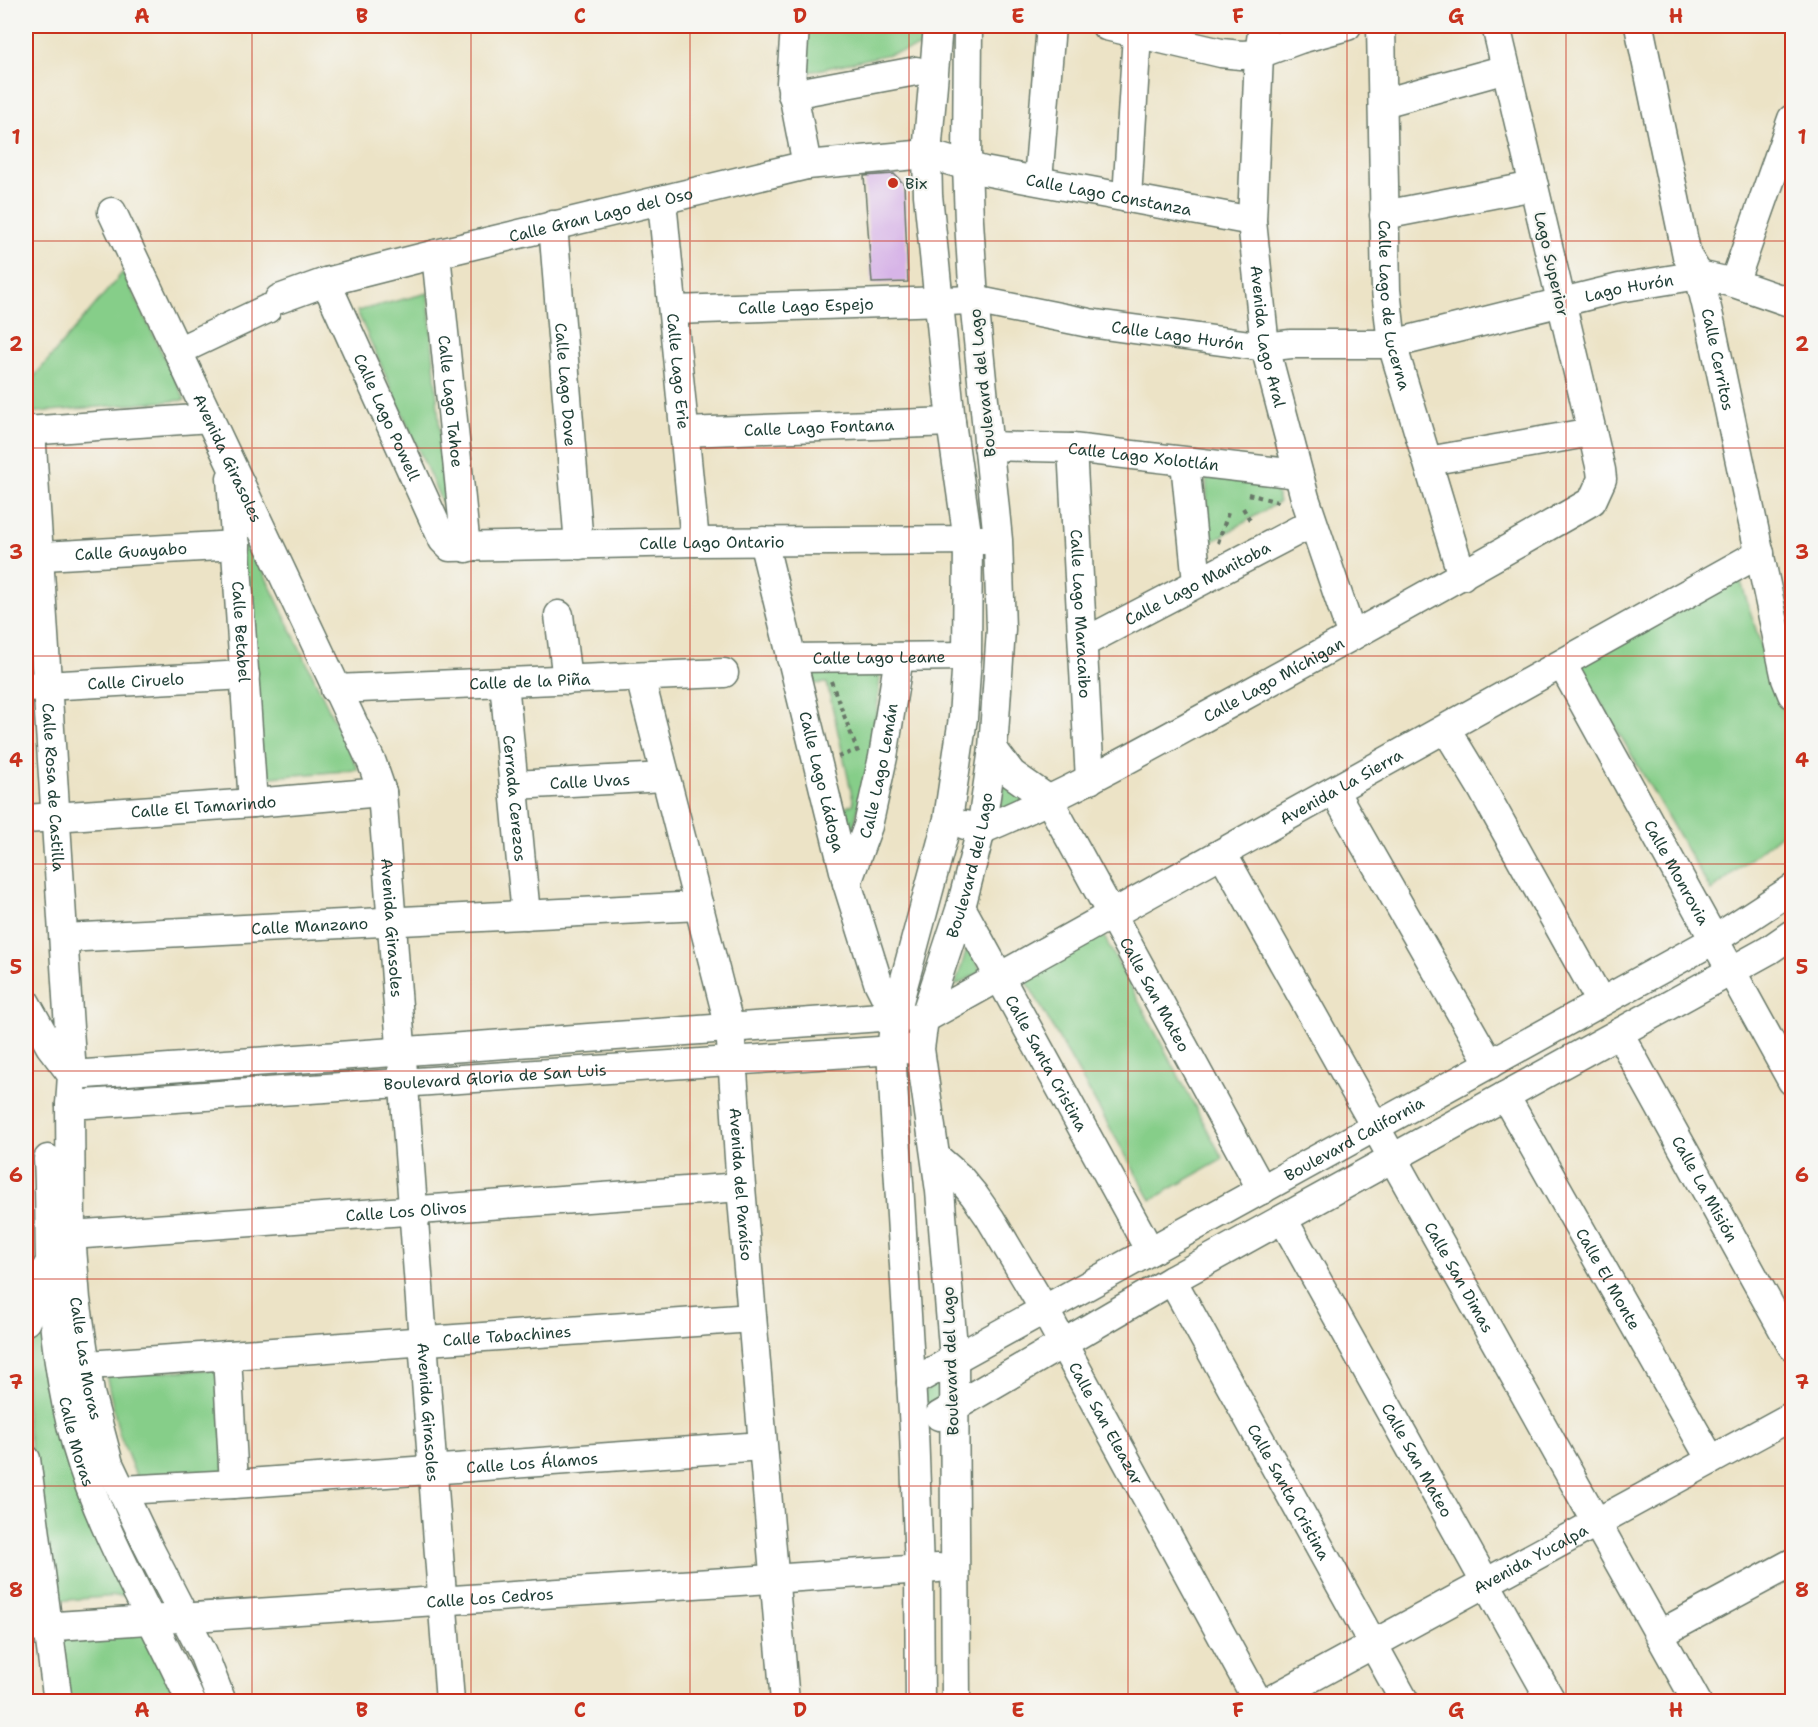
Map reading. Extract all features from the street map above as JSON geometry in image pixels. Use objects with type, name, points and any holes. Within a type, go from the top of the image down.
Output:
[{"type":"street","points":[[795,26],[790,74],[807,165]]},
{"type":"street","name":"Boulevard del Lago","points":[[922,1701],[914,1430],[891,1051],[895,1016],[948,819],[963,718],[967,656],[968,540],[951,422],[928,195],[927,154],[938,26]]},
{"type":"street","name":"Boulevard del Lago","points":[[956,1701],[954,1359],[936,1157],[920,1049],[924,1019],[961,907],[981,830],[993,748],[1001,629],[998,540],[974,300],[967,165],[969,26]]},
{"type":"street","points":[[1038,180],[1051,26]]},
{"type":"street","points":[[1106,26],[1221,53],[1259,54],[1300,39],[1347,26]]},
{"type":"street","name":"Avenida Lago Aral","points":[[1263,26],[1259,54],[1251,221],[1265,347],[1310,515],[1352,636]]},
{"type":"street","name":"Calle Lago de Lucerna","points":[[1381,26],[1386,290],[1392,344],[1462,576]]},
{"type":"street","name":"Lago Superior","points":[[1496,26],[1602,479],[1592,501]]},
{"type":"street","name":"Calle Cerritos","points":[[1639,26],[1687,256],[1699,275],[1786,679],[1792,694]]},
{"type":"street","points":[[1127,198],[1137,33]]},
{"type":"street","points":[[1383,103],[1506,69]]},
{"type":"street","points":[[792,94],[916,71]]},
{"type":"street","points":[[1734,284],[1784,166],[1792,119]]},
{"type":"street","name":"Calle Gran Lago del Oso","points":[[178,351],[273,304],[326,282],[807,165],[927,154]]},
{"type":"street","name":"Calle Lago Constanza","points":[[927,154],[984,171],[1251,221]]},
{"type":"street","points":[[1384,215],[1534,186]]},
{"type":"street","name":"Calle Lago Erie","points":[[662,201],[695,542]]},
{"type":"street","name":"Avenida Girasoles","points":[[112,212],[335,689],[372,763],[382,792],[450,1701]]},
{"type":"street","name":"Calle Lago Dove","points":[[553,225],[579,545]]},
{"type":"street","name":"Calle Lago Tahoe","points":[[435,254],[460,548]]},
{"type":"street","points":[[1699,275],[1792,303]]},
{"type":"street","name":"Lago Hurón","points":[[1560,302],[1619,288],[1699,275]]},
{"type":"street","name":"Calle Lago Powell","points":[[326,282],[442,540],[450,547],[460,548]]},
{"type":"street","name":"Calle Lago Hurón","points":[[938,301],[974,300],[1099,324],[1265,347],[1291,344],[1392,344],[1560,302]]},
{"type":"street","name":"Calle Lago Espejo","points":[[674,310],[938,301]]},
{"type":"street","points":[[28,430],[210,418]]},
{"type":"street","name":"Calle Lago Fontana","points":[[685,432],[951,422]]},
{"type":"street","name":"Calle Rosa de Castilla","points":[[28,430],[37,686],[56,817],[72,1075]]},
{"type":"street","points":[[1428,461],[1592,432]]},
{"type":"street","name":"Calle Lago Xolotlán","points":[[988,446],[1072,448],[1298,474]]},
{"type":"street","name":"Calle Lago Maracaibo","points":[[1072,448],[1090,780]]},
{"type":"street","name":"Calle Betabel","points":[[230,461],[253,803]]},
{"type":"street","points":[[1185,462],[1197,582]]},
{"type":"street","name":"Calle Lago Míchigan","points":[[981,830],[1090,780],[1462,576],[1592,501]]},
{"type":"street","name":"Calle Lago Manitoba","points":[[1083,644],[1197,582],[1310,515]]},
{"type":"street","name":"Calle Lago Ontario","points":[[460,548],[695,542],[998,540]]},
{"type":"street","name":"Calle Lago Ládoga","points":[[763,542],[847,883],[878,982],[895,1016]]},
{"type":"street","name":"Calle Guayabo","points":[[32,557],[236,545]]},
{"type":"street","name":"Avenida La Sierra","points":[[924,1019],[1760,553]]},
{"type":"street","points":[[559,615],[567,680]]},
{"type":"street","name":"Calle Lago Leane","points":[[790,658],[967,656]]},
{"type":"street","name":"Calle Lago Lemán","points":[[847,883],[868,826],[878,782],[899,657]]},
{"type":"street","name":"Calle Monrovia","points":[[1562,664],[1792,1081]]},
{"type":"street","name":"Calle de la Piña","points":[[335,689],[724,673]]},
{"type":"street","name":"Calle Ciruelo","points":[[37,686],[244,675]]},
{"type":"street","name":"Avenida del Paraíso","points":[[640,677],[730,1028],[762,1446],[785,1701]]},
{"type":"street","name":"Cerrada Cerezos","points":[[504,682],[526,915]]},
{"type":"street","points":[[1446,729],[1480,785],[1601,1002]]},
{"type":"street","points":[[993,748],[1012,774],[1049,800]]},
{"type":"street","name":"Calle Uvas","points":[[514,785],[665,777]]},
{"type":"street","points":[[1334,791],[1490,1064]]},
{"type":"street","name":"Calle El Tamarindo","points":[[26,819],[382,792]]},
{"type":"street","name":"Calle San Mateo","points":[[1049,800],[1262,1190]]},
{"type":"street","points":[[948,819],[981,830]]},
{"type":"street","name":"Calle San Dimas","points":[[1222,853],[1697,1701]]},
{"type":"street","name":"Boulevard California","points":[[911,1383],[1714,940],[1751,918],[1792,889]]},
{"type":"street","name":"Calle Manzano","points":[[64,938],[699,906]]},
{"type":"street","name":"Calle Santa Cristina","points":[[961,907],[1150,1251]]},
{"type":"street","points":[[914,1430],[1172,1280],[1731,971],[1792,934]]},
{"type":"street","points":[[26,1003],[50,1046],[72,1075]]},
{"type":"street","name":"Boulevard Gloria de San Luis","points":[[72,1075],[895,1016],[924,1019]]},
{"type":"street","name":"Calle La Misión","points":[[1619,1033],[1792,1346]]},
{"type":"street","name":"Boulevard Gloria de San Luis","points":[[70,1105],[920,1049]]},
{"type":"street","name":"Calle Las Moras","points":[[72,1075],[70,1105],[72,1366],[97,1424],[110,1464],[164,1578],[169,1618],[203,1653],[222,1701]]},
{"type":"street","name":"Calle El Monte","points":[[1505,1096],[1712,1460]]},
{"type":"street","name":"Calle San Eleazar","points":[[936,1157],[959,1178],[979,1203],[1044,1309],[1061,1344],[1258,1701]]},
{"type":"street","name":"Calle Moras","points":[[48,1159],[50,1260],[72,1366],[70,1419],[87,1477],[112,1540],[169,1618],[191,1701]]},
{"type":"street","name":"Calle Los Olivos","points":[[71,1235],[741,1187]]},
{"type":"street","name":"Calle San Mateo","points":[[1283,1219],[1552,1701]]},
{"type":"street","points":[[26,1321],[50,1260]]},
{"type":"street","name":"Calle Santa Cristina","points":[[1172,1280],[1405,1701]]},
{"type":"street","name":"Calle Tabachines","points":[[72,1366],[752,1318]]},
{"type":"street","points":[[227,1355],[234,1484]]},
{"type":"street","name":"Avenida Yucalpa","points":[[1267,1701],[1792,1416]]},
{"type":"street","name":"Calle Los Álamos","points":[[122,1490],[762,1446]]},
{"type":"street","points":[[26,1459],[37,1628],[58,1701]]},
{"type":"street","points":[[1660,1634],[1792,1563]]},
{"type":"street","name":"Calle Los Cedros","points":[[37,1628],[955,1567]]},
{"type":"path","points":[[1248,494],[1310,515]]},
{"type":"path","points":[[1244,508],[1250,520]]},
{"type":"path","points":[[822,658],[867,773],[878,782]]},
{"type":"green space","points":[[799,26],[922,26],[921,47],[795,75]]},
{"type":"green space","points":[[123,272],[185,400],[26,413],[26,386]]},
{"type":"green space","points":[[428,293],[447,514],[357,311]]},
{"type":"green space","points":[[1206,468],[1270,472],[1279,502],[1196,551],[1207,539],[1206,514],[1189,514],[1189,506],[1207,505]]},
{"type":"green space","points":[[239,521],[358,770],[258,778]]},
{"type":"green space","points":[[1740,579],[1780,706],[1792,718],[1792,825],[1711,891],[1578,663]]},
{"type":"green space","points":[[877,672],[880,677],[874,741],[854,826],[849,829],[845,827],[842,808],[854,804],[827,683],[813,684],[811,673]]},
{"type":"green space","points":[[1005,781],[1029,798],[1000,812]]},
{"type":"green space","points":[[1100,929],[1223,1159],[1151,1200],[1023,975]]},
{"type":"green space","points":[[968,945],[981,972],[955,986]]},
{"type":"green space","points":[[41,1310],[129,1595],[55,1601],[26,1418],[26,1348]]},
{"type":"green space","points":[[218,1369],[225,1473],[138,1481],[119,1433],[106,1375]]},
{"type":"green space","points":[[935,1384],[942,1387],[946,1395],[929,1409],[925,1407],[921,1395]]},
{"type":"green space","points":[[145,1625],[183,1701],[63,1701],[56,1633]]},
{"type":"building","points":[[894,174],[904,184],[908,282],[872,283],[864,176]]},
{"type":"place","name":"Bix","points":[[893,183]]}]
